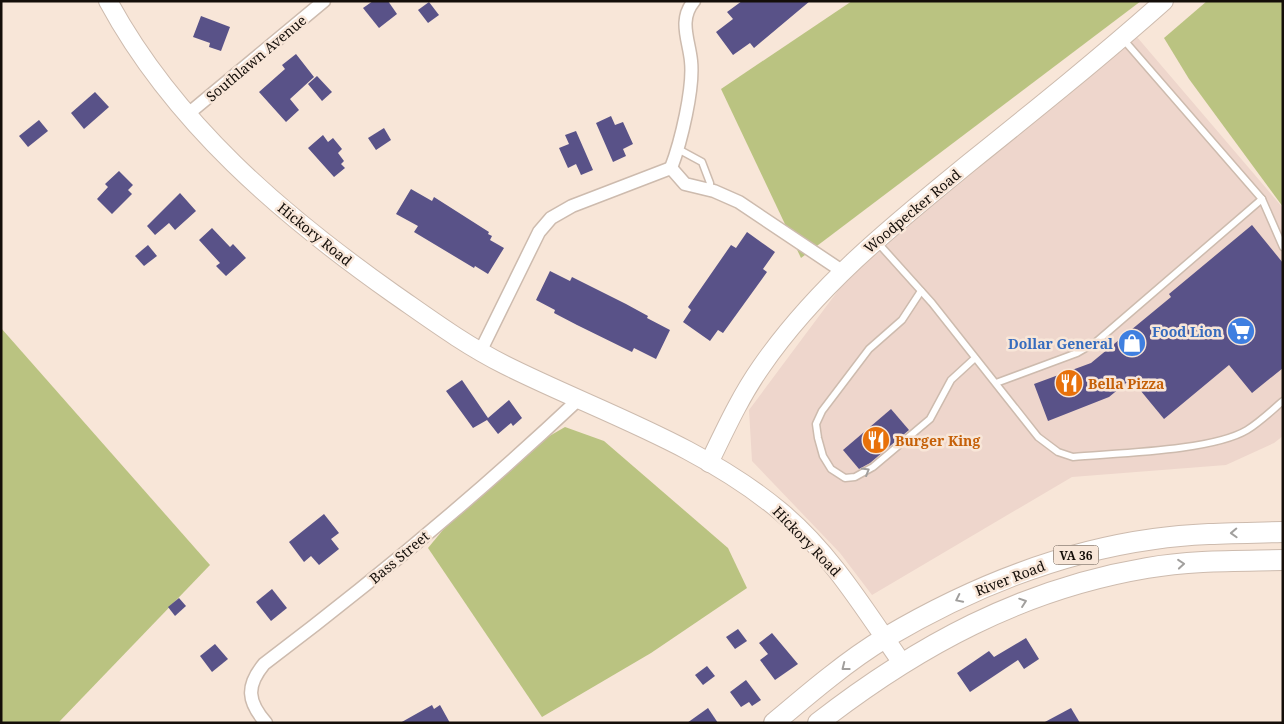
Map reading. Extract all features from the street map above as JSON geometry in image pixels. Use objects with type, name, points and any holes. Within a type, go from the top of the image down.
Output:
[{"type":"main road","name":"Hickory Road","points":[[108,1],[146,60],[188,114],[242,172],[314,235],[360,270],[480,352],[709,463],[758,493],[796,525],[838,573],[902,663]]},
{"type":"main road","name":"Woodpecker Road","points":[[709,463],[738,403],[761,366],[799,318],[842,271],[875,241],[1122,38],[1164,1]]},
{"type":"main road","name":"River Road","points":[[774,723],[884,638],[960,598],[1005,578],[1072,556],[1155,539],[1283,532]]},
{"type":"main road","name":"River Road","points":[[818,723],[902,663],[952,633],[1004,609],[1072,585],[1114,574],[1169,565],[1283,560]]},
{"type":"street","name":"Southlawn Avenue","points":[[188,114],[324,1]]},
{"type":"street","points":[[480,352],[539,232],[551,218],[572,206],[671,168],[678,149],[692,72],[684,20],[694,1]]},
{"type":"street","points":[[671,168],[685,184],[739,202],[842,271]]},
{"type":"street","name":"Bass Street","points":[[266,723],[254,709],[251,698],[251,687],[255,674],[264,664],[351,598],[495,477],[579,399]]},
{"type":"lane","points":[[1122,38],[1262,199],[1283,246]]},
{"type":"lane","points":[[678,149],[702,162],[710,183],[710,191]]},
{"type":"lane","points":[[996,383],[1078,353],[1096,342],[1262,199]]},
{"type":"lane","points":[[875,241],[895,260],[921,291],[1038,437],[1058,452],[1073,458],[1223,440],[1247,430],[1283,401]]},
{"type":"lane","points":[[921,291],[902,320],[868,349],[822,411],[816,424],[819,445],[831,469],[845,478],[855,477],[873,466],[930,419],[951,380],[976,358]]},
{"type":"shaded area","points":[[1131,30],[1283,208],[1283,436],[1274,443],[1226,465],[1072,477],[872,595],[840,553],[752,461],[749,410],[875,241]]},
{"type":"green space","points":[[852,1],[1141,1],[801,258],[721,89]]},
{"type":"green space","points":[[1207,1],[1283,1],[1283,207],[1189,79],[1164,38]]},
{"type":"green space","points":[[1,328],[210,565],[58,723],[1,723]]},
{"type":"green space","points":[[565,427],[604,441],[728,548],[747,588],[651,653],[542,717],[428,548],[494,468]]},
{"type":"building","points":[[373,1],[388,1],[397,14],[379,28],[363,8]]},
{"type":"building","points":[[742,1],[810,1],[754,48],[750,43],[733,55],[716,32],[733,19],[727,12]]},
{"type":"building","points":[[429,2],[439,15],[428,23],[418,10]]},
{"type":"building","points":[[201,16],[230,27],[221,51],[209,47],[210,43],[193,37]]},
{"type":"building","points":[[296,54],[314,77],[290,99],[299,110],[286,122],[259,92],[285,69],[282,65]]},
{"type":"building","points":[[317,76],[332,92],[322,101],[308,84]]},
{"type":"building","points":[[95,92],[109,107],[84,129],[71,113]]},
{"type":"building","points":[[611,116],[615,125],[623,122],[633,144],[623,149],[626,156],[613,162],[596,123]]},
{"type":"building","points":[[39,120],[48,131],[28,147],[19,136]]},
{"type":"building","points":[[384,128],[391,140],[376,150],[368,138]]},
{"type":"building","points":[[576,131],[593,170],[581,175],[576,164],[568,168],[559,148],[569,144],[565,135]]},
{"type":"building","points":[[323,135],[328,142],[333,138],[342,149],[338,153],[344,161],[341,164],[345,168],[334,177],[308,148]]},
{"type":"building","points":[[119,171],[133,185],[128,190],[132,194],[112,214],[97,199],[108,187],[105,184]]},
{"type":"building","points":[[411,189],[432,201],[434,197],[489,232],[488,234],[492,236],[490,240],[504,248],[488,274],[475,266],[474,268],[414,232],[418,226],[396,214]]},
{"type":"building","points":[[180,193],[196,211],[175,230],[169,223],[155,235],[147,226]]},
{"type":"building","points":[[1252,225],[1283,263],[1283,368],[1252,393],[1229,365],[1164,419],[1131,379],[1109,397],[1048,421],[1034,384],[1091,363],[1171,297],[1169,294]]},
{"type":"building","points":[[212,228],[230,247],[233,244],[246,258],[226,276],[216,266],[220,263],[199,240]]},
{"type":"building","points":[[747,232],[775,252],[763,269],[767,272],[723,333],[718,330],[710,341],[683,322],[691,310],[688,307],[731,245],[736,248]]},
{"type":"building","points":[[148,245],[157,256],[144,266],[135,256]]},
{"type":"building","points":[[550,271],[570,281],[572,277],[626,304],[670,330],[656,359],[634,348],[632,352],[577,325],[554,313],[555,310],[536,300]]},
{"type":"building","points":[[462,380],[488,418],[509,400],[522,418],[513,426],[511,423],[498,434],[487,420],[473,428],[446,391]]},
{"type":"building","name":"Burger King","points":[[891,409],[909,430],[870,463],[859,469],[843,450]]},
{"type":"building","points":[[324,514],[339,533],[331,539],[339,549],[319,565],[311,556],[304,562],[289,542]]},
{"type":"building","points":[[272,589],[287,608],[271,621],[256,602]]},
{"type":"building","points":[[179,598],[186,606],[175,616],[168,607]]},
{"type":"building","points":[[738,629],[747,641],[735,649],[726,637]]},
{"type":"building","points":[[772,633],[798,664],[775,680],[760,660],[768,654],[759,643]]},
{"type":"building","points":[[1026,638],[1039,659],[1024,669],[1018,660],[970,692],[957,673],[989,651],[994,657]]},
{"type":"building","points":[[215,644],[228,659],[212,672],[200,656]]},
{"type":"building","points":[[707,666],[715,676],[703,685],[695,675]]},
{"type":"building","points":[[746,680],[761,700],[752,706],[749,702],[741,707],[730,692]]},
{"type":"building","points":[[432,705],[434,709],[440,705],[450,723],[400,723]]},
{"type":"building","points":[[708,708],[718,723],[687,723]]},
{"type":"building","points":[[1071,708],[1080,723],[1043,723]]},
{"type":"place","name":"Food Lion","points":[[1241,331]]},
{"type":"place","name":"Dollar General","points":[[1132,343]]},
{"type":"place","name":"Bella Pizza","points":[[1069,383]]},
{"type":"place","name":"Burger King","points":[[876,440]]}]
